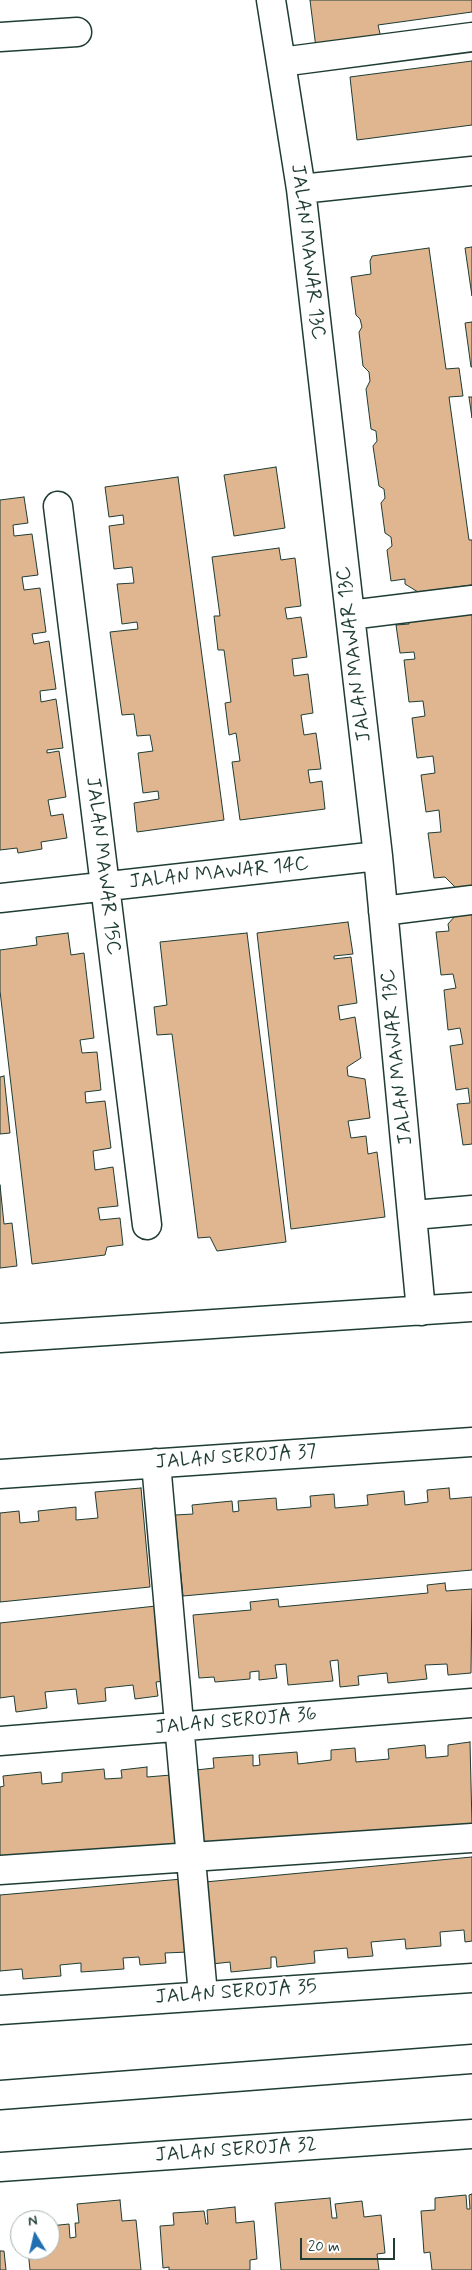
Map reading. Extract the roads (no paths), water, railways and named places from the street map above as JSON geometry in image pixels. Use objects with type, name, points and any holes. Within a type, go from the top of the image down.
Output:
[{"type":"street","name":"JALAN MAWAR 13C","points":[[271,0],[301,189],[378,856],[422,1311]]},
{"type":"street","points":[[0,37],[77,32]]},
{"type":"street","points":[[281,62],[472,37]]},
{"type":"street","points":[[301,189],[472,171]]},
{"type":"street","name":"JALAN MAWAR 15C","points":[[58,506],[147,1225]]},
{"type":"street","points":[[350,615],[472,600]]},
{"type":"street","name":"JALAN MAWAR 14C","points":[[0,898],[378,856]]},
{"type":"street","points":[[383,911],[472,900]]},
{"type":"street","points":[[414,1215],[472,1210]]},
{"type":"street","points":[[0,1338],[472,1307]]},
{"type":"street","name":"JALAN SEROJA 37","points":[[0,1474],[472,1442]]},
{"type":"street","points":[[156,1463],[203,1995]]},
{"type":"street","name":"JALAN SEROJA 36","points":[[0,1741],[472,1703]]},
{"type":"street","points":[[0,1870],[472,1838]]},
{"type":"street","name":"JALAN SEROJA 35","points":[[0,2010],[472,1978]]},
{"type":"street","points":[[0,2095],[472,2059]]},
{"type":"street","name":"JALAN SEROJA 32","points":[[0,2168],[472,2134]]}]
